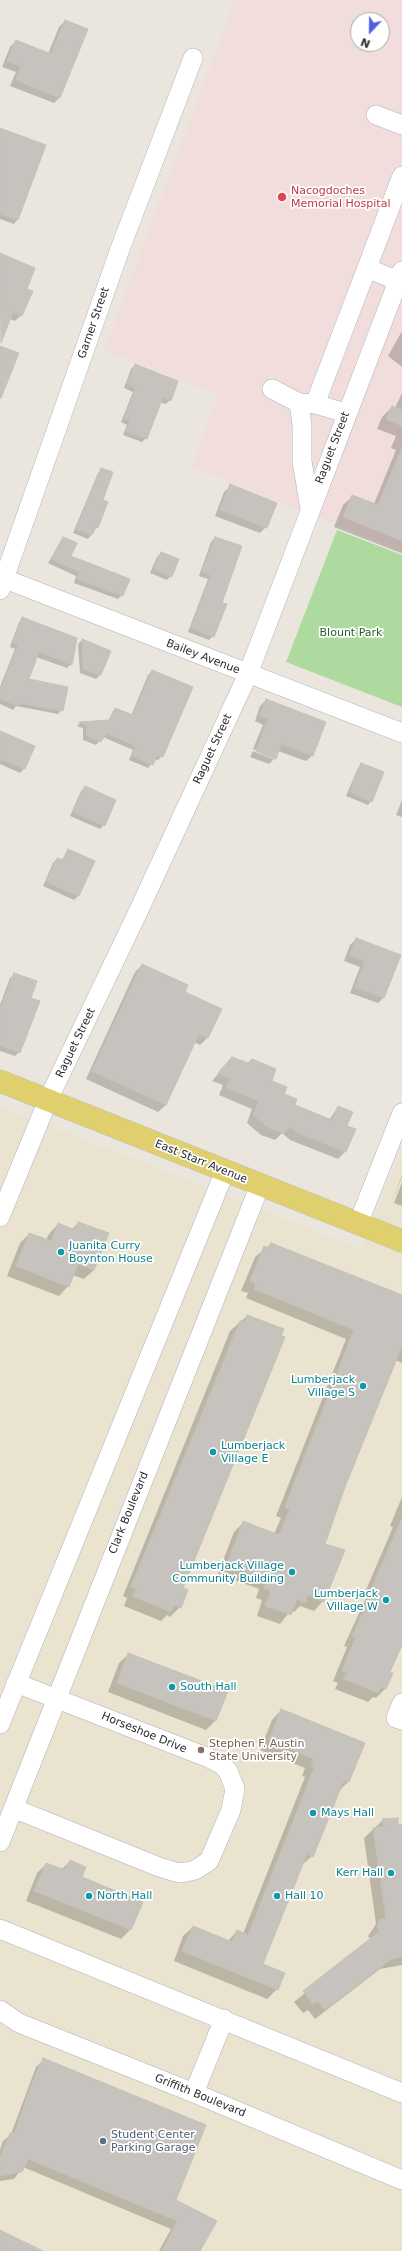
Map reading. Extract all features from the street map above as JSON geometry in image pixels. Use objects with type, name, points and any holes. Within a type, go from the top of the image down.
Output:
[{"type":"main road","name":"East Starr Avenue","points":[[0,1081],[402,1241]]},
{"type":"street","name":"Garner Street","points":[[2,585],[120,249],[193,58]]},
{"type":"street","points":[[376,115],[402,125]]},
{"type":"street","points":[[310,509],[302,461],[302,425],[307,404],[367,268],[402,176]]},
{"type":"street","points":[[367,268],[400,276]]},
{"type":"street","name":"Raguet Street","points":[[0,1217],[48,1100],[142,905],[248,674],[346,413],[400,276]]},
{"type":"street","points":[[272,389],[307,404],[346,413]]},
{"type":"street","name":"Bailey Avenue","points":[[2,585],[248,674],[402,733]]},
{"type":"street","points":[[358,1224],[402,1113]]},
{"type":"street","points":[[0,1724],[10,1687],[225,1171]]},
{"type":"street","name":"Clark Boulevard","points":[[0,1842],[260,1185]]},
{"type":"street","name":"Horseshoe Drive","points":[[10,1687],[56,1698],[222,1765],[233,1780],[235,1789],[231,1810],[209,1861],[195,1870],[179,1873],[159,1867],[13,1808]]},
{"type":"street","points":[[0,1928],[402,2092]]},
{"type":"street","name":"Griffith Boulevard","points":[[0,2010],[19,2023],[194,2093],[402,2180]]},
{"type":"street","points":[[194,2093],[224,2019]]},
{"type":"shaded area","name":"Nacogdoches Memorial Hospital","points":[[235,0],[402,0],[402,551],[193,467],[218,395],[104,350]]},
{"type":"shaded area","name":"Stephen F. Austin State University","points":[[0,1106],[361,1249],[402,1149],[402,2251],[0,2251]]},
{"type":"green space","name":"Blount Park","points":[[337,530],[402,555],[402,707],[286,662]]},
{"type":"building","points":[[65,20],[88,29],[60,98],[16,80],[21,66],[7,61],[16,40],[51,54]]},
{"type":"building","points":[[0,128],[46,145],[18,220],[0,214]]},
{"type":"building","points":[[0,253],[35,268],[27,289],[33,291],[22,316],[13,312],[1,343]]},
{"type":"building","points":[[0,346],[19,353],[1,398],[0,398]]},
{"type":"building","points":[[135,364],[178,381],[171,401],[163,397],[147,439],[126,431],[130,421],[124,418],[136,388],[127,384]]},
{"type":"building","points":[[392,406],[402,410],[402,426],[386,419]]},
{"type":"building","points":[[402,448],[402,541],[343,517],[352,495],[378,505]]},
{"type":"building","points":[[101,468],[113,472],[103,500],[108,502],[98,528],[96,527],[92,535],[76,529]]},
{"type":"building","points":[[230,484],[277,503],[267,528],[220,510]]},
{"type":"building","points":[[63,537],[77,543],[71,556],[130,579],[123,596],[77,579],[80,572],[51,559]]},
{"type":"building","points":[[215,537],[242,546],[222,603],[227,604],[214,637],[191,628],[211,575],[202,572]]},
{"type":"building","points":[[161,552],[179,559],[172,577],[154,569]]},
{"type":"building","points":[[22,617],[77,638],[72,665],[39,652],[29,679],[68,687],[63,711],[19,703],[18,706],[0,699],[0,692],[18,645],[13,643]]},
{"type":"building","points":[[82,639],[111,651],[101,675],[83,669]]},
{"type":"building","points":[[152,670],[193,687],[163,757],[157,755],[153,765],[132,756],[136,746],[106,733],[101,742],[87,736],[86,725],[79,722],[109,720],[115,708],[133,715]]},
{"type":"building","points":[[266,699],[326,722],[313,756],[281,744],[276,759],[256,751],[268,719],[260,715]]},
{"type":"building","points":[[0,731],[35,746],[25,769],[0,759]]},
{"type":"building","points":[[361,763],[384,772],[372,802],[350,792]]},
{"type":"building","points":[[85,786],[116,800],[105,826],[73,812]]},
{"type":"building","points":[[68,849],[95,861],[79,896],[46,882],[57,858],[63,860]]},
{"type":"building","points":[[356,938],[401,955],[384,998],[355,987],[365,961],[350,955]]},
{"type":"building","points":[[142,964],[188,985],[185,992],[222,1009],[208,1038],[199,1034],[166,1105],[92,1071]]},
{"type":"building","points":[[14,973],[37,981],[31,998],[40,1001],[20,1053],[0,1045],[0,1010]]},
{"type":"building","points":[[232,1057],[248,1063],[252,1059],[276,1069],[272,1081],[287,1087],[284,1094],[297,1099],[295,1105],[332,1120],[338,1106],[353,1112],[347,1126],[356,1129],[346,1152],[298,1133],[290,1126],[283,1134],[269,1128],[253,1115],[259,1101],[226,1088],[230,1078],[218,1073]]},
{"type":"building","name":"Juanita Curry Boynton House","points":[[78,1222],[109,1233],[94,1270],[78,1264],[69,1287],[16,1266],[29,1233],[51,1241],[58,1223],[75,1230]]},
{"type":"building","name":"Lumberjack Village S","points":[[271,1243],[402,1295],[402,1346],[345,1487],[325,1544],[345,1550],[324,1602],[308,1595],[305,1603],[297,1599],[291,1615],[265,1606],[271,1591],[264,1588],[268,1580],[227,1564],[243,1521],[279,1535],[290,1509],[285,1507],[354,1330],[254,1289],[256,1284],[250,1281],[264,1246],[269,1248]]},
{"type":"building","name":"Lumberjack Village E","points":[[247,1315],[284,1329],[281,1336],[285,1337],[183,1588],[188,1590],[181,1608],[174,1605],[171,1612],[132,1596],[136,1589],[131,1587],[240,1321],[244,1322]]},
{"type":"building","name":"Lumberjack Village W","points":[[402,1518],[402,1645],[390,1672],[393,1673],[386,1689],[381,1687],[378,1693],[344,1679],[347,1673],[342,1671],[356,1637],[352,1636],[374,1588],[372,1587]]},
{"type":"building","name":"South Hall","points":[[128,1653],[228,1691],[216,1721],[117,1683]]},
{"type":"building","points":[[281,1709],[365,1743],[349,1782],[344,1780],[313,1857],[307,1854],[263,1964],[285,1973],[278,1990],[182,1951],[193,1926],[232,1942],[237,1930],[248,1935],[314,1768],[311,1766],[314,1759],[269,1740]]},
{"type":"building","name":"Kerr Hall","points":[[398,1818],[398,1825],[402,1824],[402,1957],[391,1959],[325,2010],[318,2001],[313,2004],[303,1991],[380,1931],[377,1926],[380,1919],[386,1918],[373,1828],[384,1826],[382,1819]]},
{"type":"building","name":"North Hall","points":[[70,1860],[86,1867],[82,1877],[143,1902],[131,1930],[34,1891],[46,1863],[65,1870]]},
{"type":"building","name":"Student Center Parking Garage","points":[[43,2058],[206,2125],[176,2200],[217,2221],[200,2251],[162,2251],[177,2221],[28,2159],[22,2172],[0,2176],[0,2158],[10,2133],[14,2134],[32,2083]]},
{"type":"building","points":[[0,2230],[43,2251],[0,2251]]},
{"type":"place","name":"Nacogdoches Memorial Hospital","points":[[282,197]]},
{"type":"place","name":"Juanita Curry Boynton House","points":[[61,1252]]},
{"type":"place","name":"Lumberjack Village S","points":[[363,1386]]},
{"type":"place","name":"Lumberjack Village E","points":[[213,1452]]},
{"type":"place","name":"Lumberjack Village Community Building","points":[[292,1572]]},
{"type":"place","name":"Lumberjack Village W","points":[[386,1600]]},
{"type":"place","name":"South Hall","points":[[172,1687]]},
{"type":"place","name":"Stephen F. Austin State University","points":[[201,1750]]},
{"type":"place","name":"Mays Hall","points":[[313,1813]]},
{"type":"place","name":"Kerr Hall","points":[[391,1873]]},
{"type":"place","name":"North Hall","points":[[89,1896]]},
{"type":"place","name":"Hall 10","points":[[277,1896]]},
{"type":"place","name":"Student Center Parking Garage","points":[[103,2141]]}]
